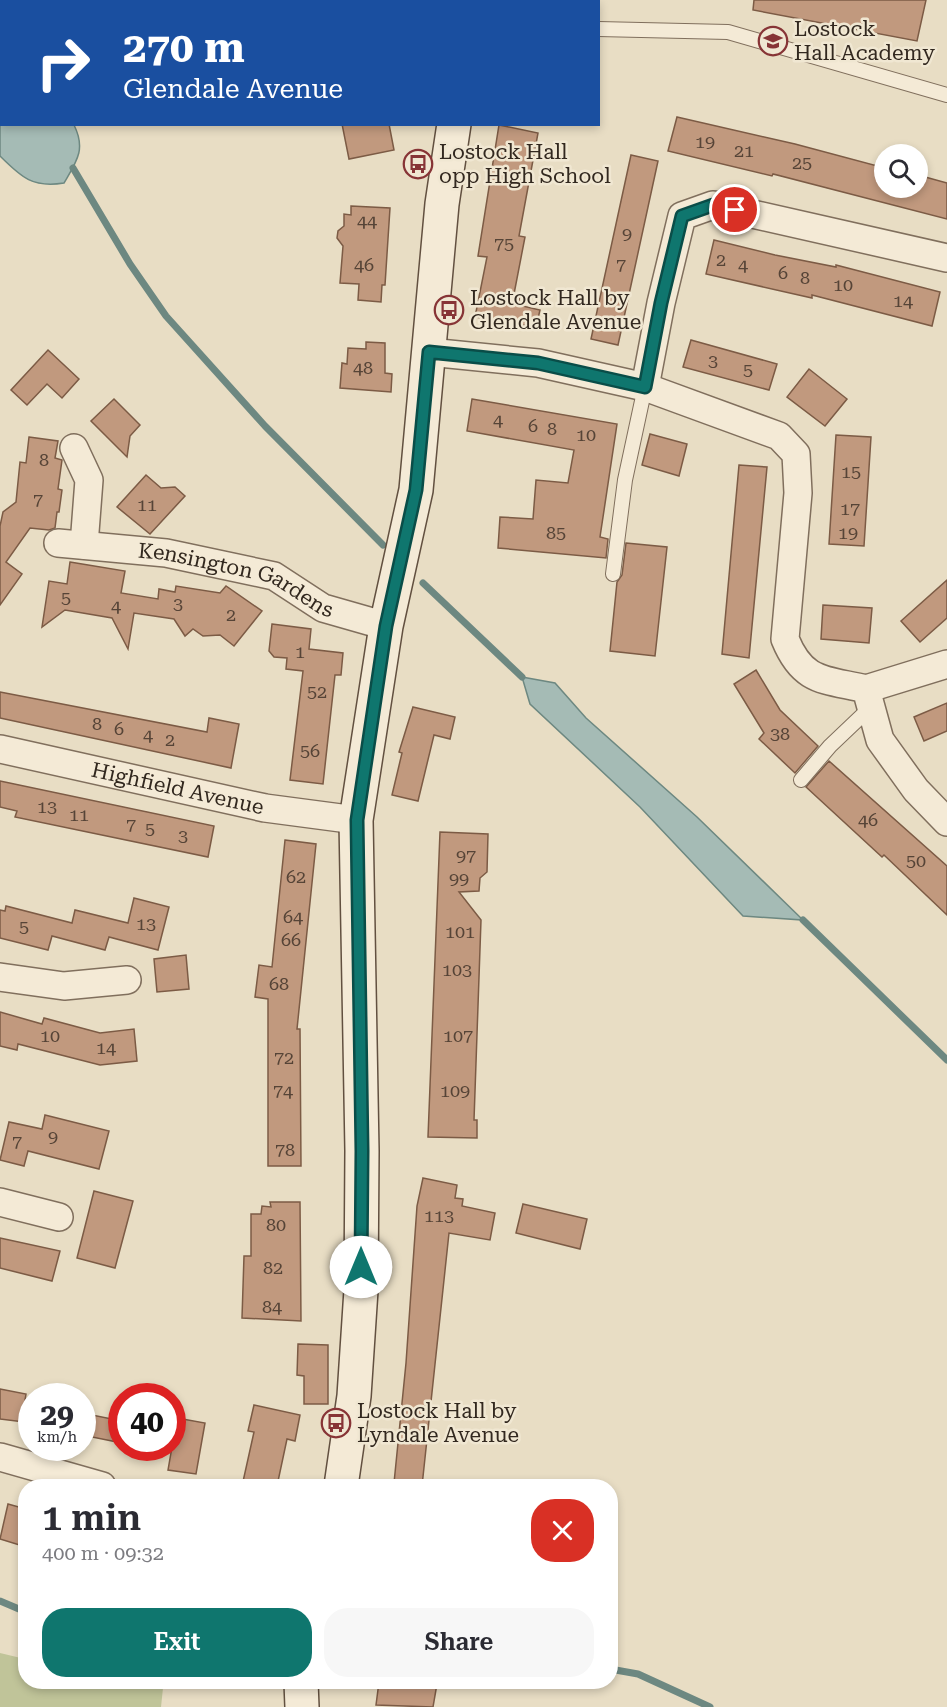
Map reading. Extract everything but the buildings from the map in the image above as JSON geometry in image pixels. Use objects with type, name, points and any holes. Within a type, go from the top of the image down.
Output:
[{"type":"street","points":[[342,1479],[354,1396],[361,1290],[362,1151],[357,820],[386,626],[416,490],[442,204],[454,126]]},
{"type":"street","points":[[645,387],[661,303],[682,216],[713,205],[947,258]]},
{"type":"street","points":[[429,352],[538,363],[645,387],[779,436],[796,454],[798,493],[785,639],[794,660],[812,676],[869,698],[947,664]]},
{"type":"street","points":[[74,448],[89,480],[84,545]]},
{"type":"street","name":"Kensington Gardens","points":[[58,543],[166,554],[274,576],[323,608],[386,626]]},
{"type":"street","points":[[869,698],[880,740],[916,790],[947,822]]},
{"type":"street","name":"Highfield Avenue","points":[[0,749],[265,808],[357,820]]},
{"type":"street","points":[[0,977],[64,986],[127,980]]},
{"type":"street","points":[[0,1202],[59,1217]]},
{"type":"street","points":[[0,1457],[77,1479]]},
{"type":"street","points":[[301,1689],[302,1707]]},
{"type":"lane","points":[[600,29],[728,32],[947,95]]},
{"type":"lane","points":[[613,574],[625,480],[645,387]]},
{"type":"lane","points":[[801,780],[869,698]]},
{"type":"green space","points":[[0,1653],[18,1657],[18,1689],[163,1689],[161,1707],[0,1707]]},
{"type":"water","points":[[0,126],[74,126],[78,133],[80,148],[64,183],[44,184],[29,180],[0,156]]},
{"type":"water","points":[[522,677],[555,683],[586,718],[697,817],[803,920],[743,916],[640,807],[530,704]]},
{"type":"waterway","points":[[73,168],[130,264],[166,316],[265,426],[383,545]]},
{"type":"waterway","points":[[423,583],[522,677]]},
{"type":"waterway","points":[[803,920],[947,1060]]},
{"type":"waterway","points":[[0,1601],[18,1609]]},
{"type":"waterway","points":[[618,1670],[638,1674],[710,1707]]},
{"type":"place","name":"Lostock Hall Academy","points":[[773,41]]},
{"type":"place","name":"Lostock Hall opp High School","points":[[418,164]]},
{"type":"place","name":"Lostock Hall by Glendale Avenue","points":[[449,310]]},
{"type":"place","name":"Lostock Hall by Lyndale Avenue","points":[[336,1423]]},
{"type":"route","points":[[361,1267],[362,1151],[357,820],[386,626],[416,490],[429,352],[538,363],[645,387],[661,303],[682,216],[713,205],[735,210]]}]
